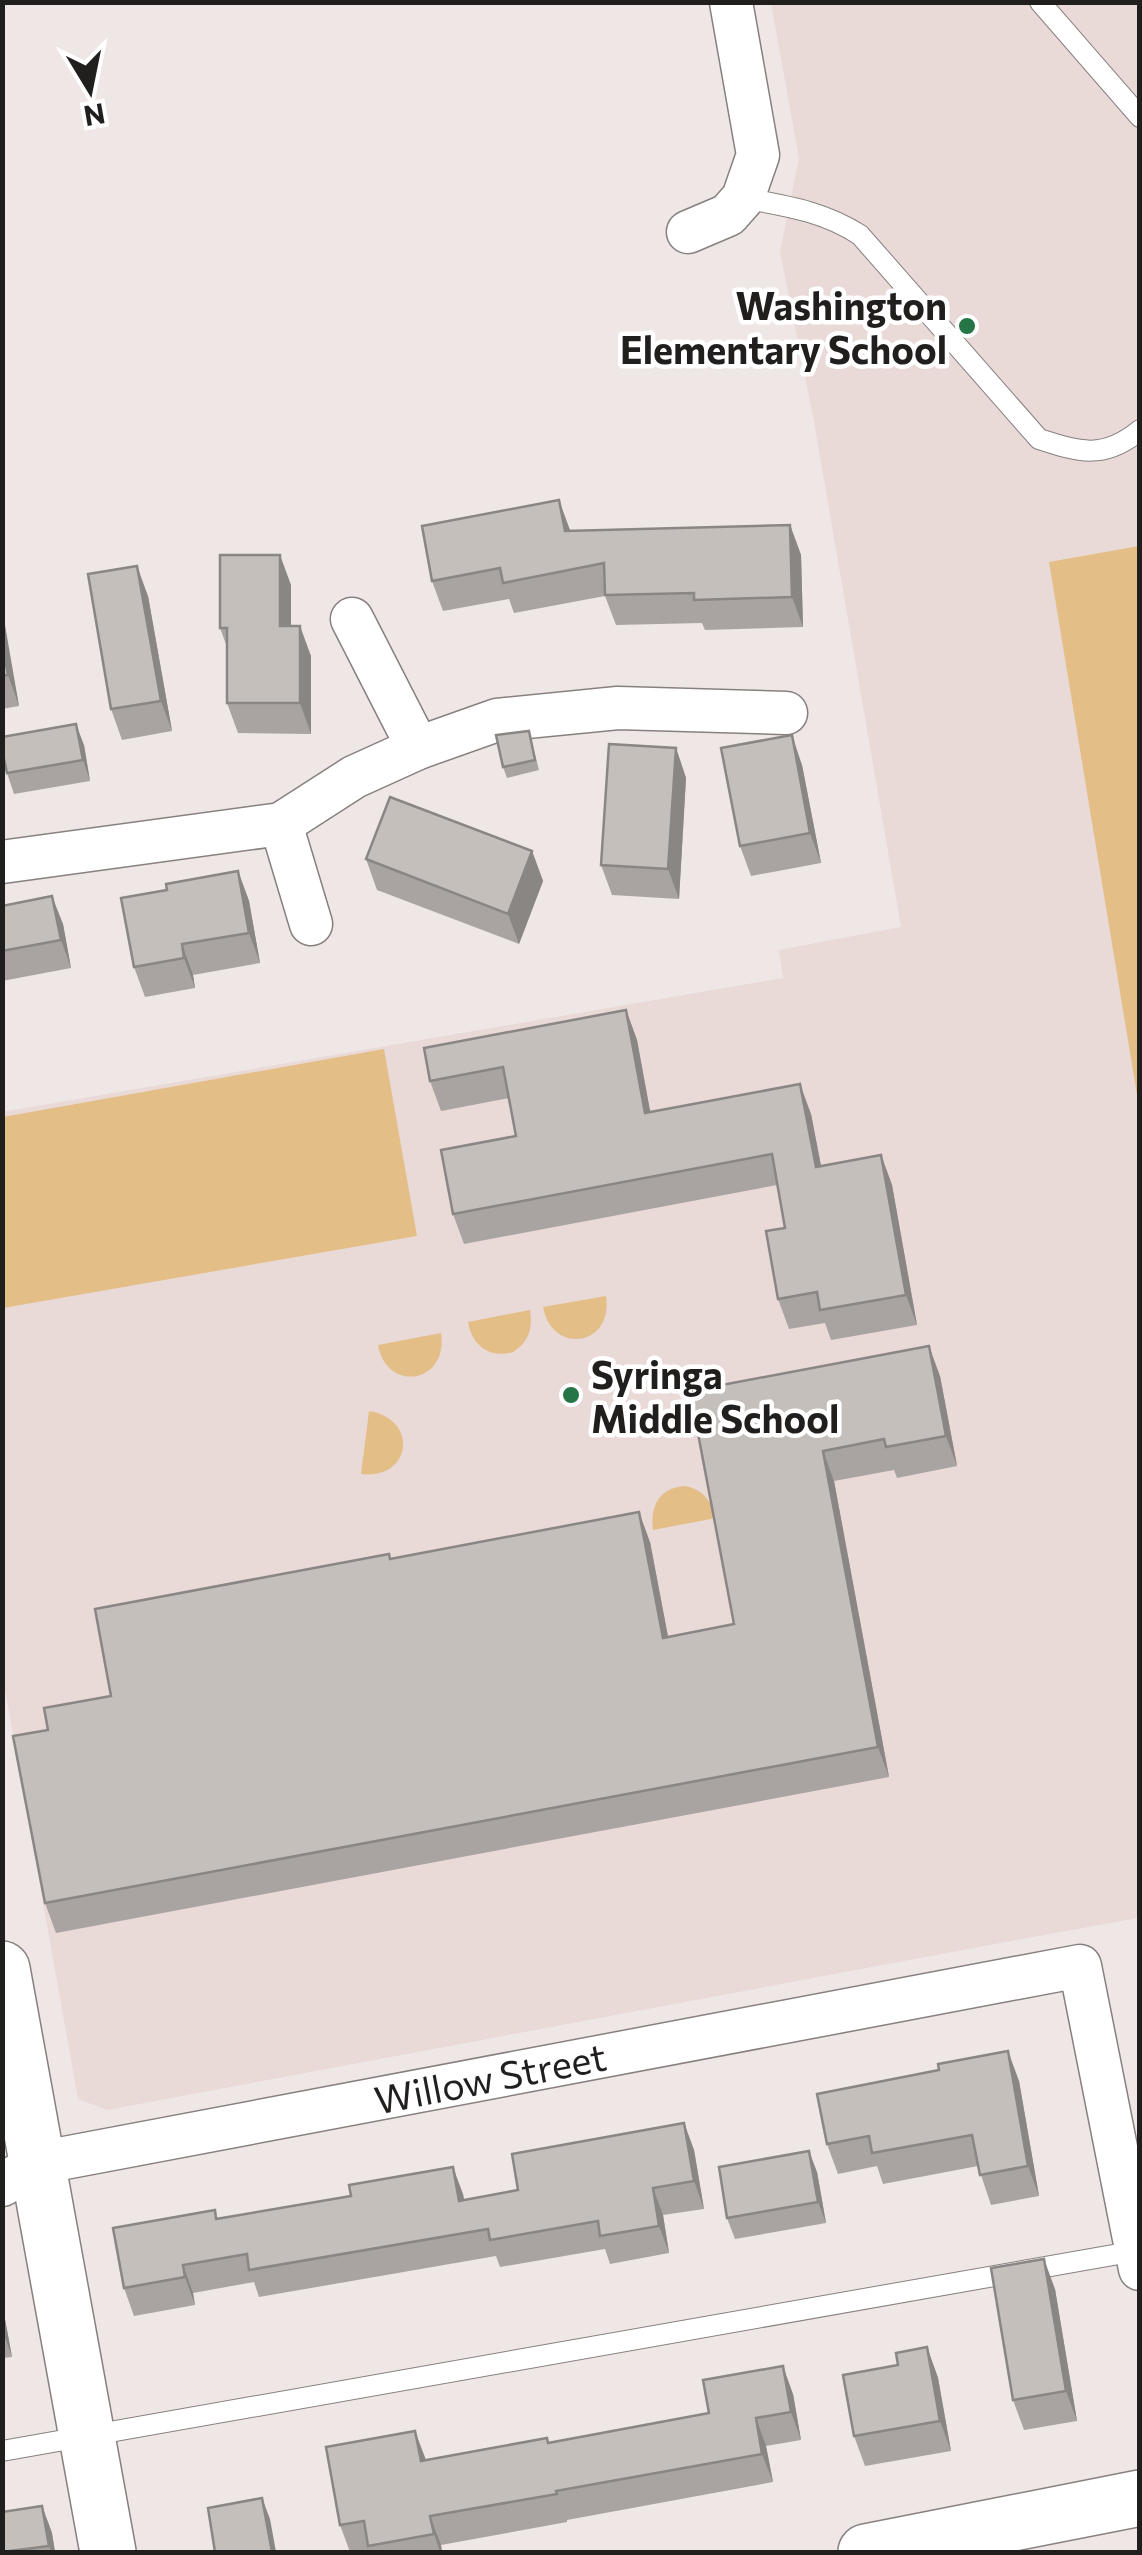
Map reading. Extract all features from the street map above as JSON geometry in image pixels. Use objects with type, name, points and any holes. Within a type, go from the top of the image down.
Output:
[{"type":"street","points":[[688,232],[728,215],[743,198],[758,155],[730,2]]},
{"type":"street","points":[[352,619],[418,748]]},
{"type":"street","points":[[2,862],[281,824],[354,778],[418,748],[497,720],[618,708],[786,712]]},
{"type":"street","points":[[281,824],[311,924]]},
{"type":"street","name":"Willow Street","points":[[20,2174],[1080,1966],[1138,2260]]},
{"type":"street","points":[[2,1969],[20,2174],[86,2436],[108,2552]]},
{"type":"street","points":[[866,2552],[1140,2498]]},
{"type":"lane","points":[[1040,2],[1140,117]]},
{"type":"lane","points":[[743,198],[811,211],[860,235],[1039,439],[1079,452],[1122,445],[1140,430]]},
{"type":"lane","points":[[2,2450],[1138,2260]]},
{"type":"shaded area","name":"Syringa Middle School","points":[[771,3],[1139,3],[1139,1923],[1138,1918],[1011,1941],[107,2110],[78,2099],[3,1678],[2,1112],[783,978],[779,950],[901,927],[813,416],[780,252],[799,158]]},
{"type":"shaded area","points":[[1140,546],[1139,1107],[1049,562]]},
{"type":"shaded area","points":[[384,1049],[417,1236],[3,1308],[3,1117]]},
{"type":"shaded area","points":[[606,1296],[601,1326],[581,1339],[558,1333],[543,1307]]},
{"type":"shaded area","points":[[530,1310],[529,1334],[513,1352],[489,1352],[470,1330],[468,1322]]},
{"type":"shaded area","points":[[441,1333],[436,1363],[416,1376],[393,1371],[378,1345]]},
{"type":"shaded area","points":[[369,1411],[396,1425],[403,1448],[391,1468],[361,1474]]},
{"type":"shaded area","points":[[685,1486],[706,1497],[716,1518],[653,1530],[658,1500],[669,1490]]},
{"type":"building","points":[[559,500],[565,531],[790,525],[792,597],[694,600],[694,593],[605,595],[604,563],[503,583],[500,568],[432,581],[422,526]]},
{"type":"building","points":[[220,555],[280,555],[280,626],[300,626],[300,703],[227,703],[227,628],[220,628]]},
{"type":"building","points":[[137,566],[161,701],[111,709],[88,574]]},
{"type":"building","points":[[2,644],[8,675],[2,676]]},
{"type":"building","points":[[76,724],[83,760],[7,773],[2,737]]},
{"type":"building","points":[[529,731],[535,760],[503,767],[496,735]]},
{"type":"building","points":[[792,735],[810,833],[740,846],[721,748]]},
{"type":"building","points":[[609,744],[676,748],[668,869],[601,865]]},
{"type":"building","points":[[390,797],[532,851],[508,914],[366,859]]},
{"type":"building","points":[[238,871],[249,933],[182,944],[184,958],[134,967],[121,898],[167,890],[166,884]]},
{"type":"building","points":[[52,896],[61,940],[2,951],[2,906]]},
{"type":"building","points":[[626,1010],[645,1113],[800,1084],[816,1167],[881,1155],[906,1295],[820,1310],[817,1292],[778,1299],[766,1231],[785,1228],[772,1154],[453,1214],[441,1150],[516,1136],[503,1067],[430,1081],[424,1048]]},
{"type":"building","name":"Syringa Middle School","points":[[929,1346],[946,1436],[886,1447],[884,1439],[823,1451],[878,1747],[45,1903],[13,1736],[48,1730],[44,1708],[111,1696],[95,1609],[639,1512],[663,1638],[734,1624],[690,1391]]},
{"type":"building","points":[[1008,2051],[1028,2166],[980,2175],[972,2135],[872,2153],[869,2136],[827,2144],[817,2094],[939,2070],[938,2064]]},
{"type":"building","points":[[684,2123],[694,2181],[653,2188],[659,2226],[600,2236],[598,2221],[490,2240],[488,2229],[249,2270],[247,2254],[183,2265],[185,2277],[124,2288],[113,2228],[215,2210],[216,2219],[351,2196],[349,2185],[453,2167],[459,2201],[518,2190],[512,2154]]},
{"type":"building","points":[[809,2151],[818,2202],[727,2218],[719,2167]]},
{"type":"building","points":[[1044,2259],[1066,2391],[1013,2400],[991,2268]]},
{"type":"building","points":[[927,2347],[940,2421],[854,2436],[843,2375],[898,2365],[896,2353]]},
{"type":"building","points":[[783,2366],[791,2412],[756,2418],[762,2454],[430,2516],[434,2534],[368,2546],[364,2521],[340,2525],[326,2447],[415,2431],[421,2461],[547,2438],[548,2443],[709,2413],[703,2380]]},
{"type":"building","points":[[262,2498],[272,2552],[215,2552],[208,2508]]},
{"type":"building","points":[[42,2506],[49,2546],[2,2552],[2,2512]]},
{"type":"place","name":"Washington Elementary School","points":[[967,326]]},
{"type":"place","name":"Syringa Middle School","points":[[571,1395]]}]
